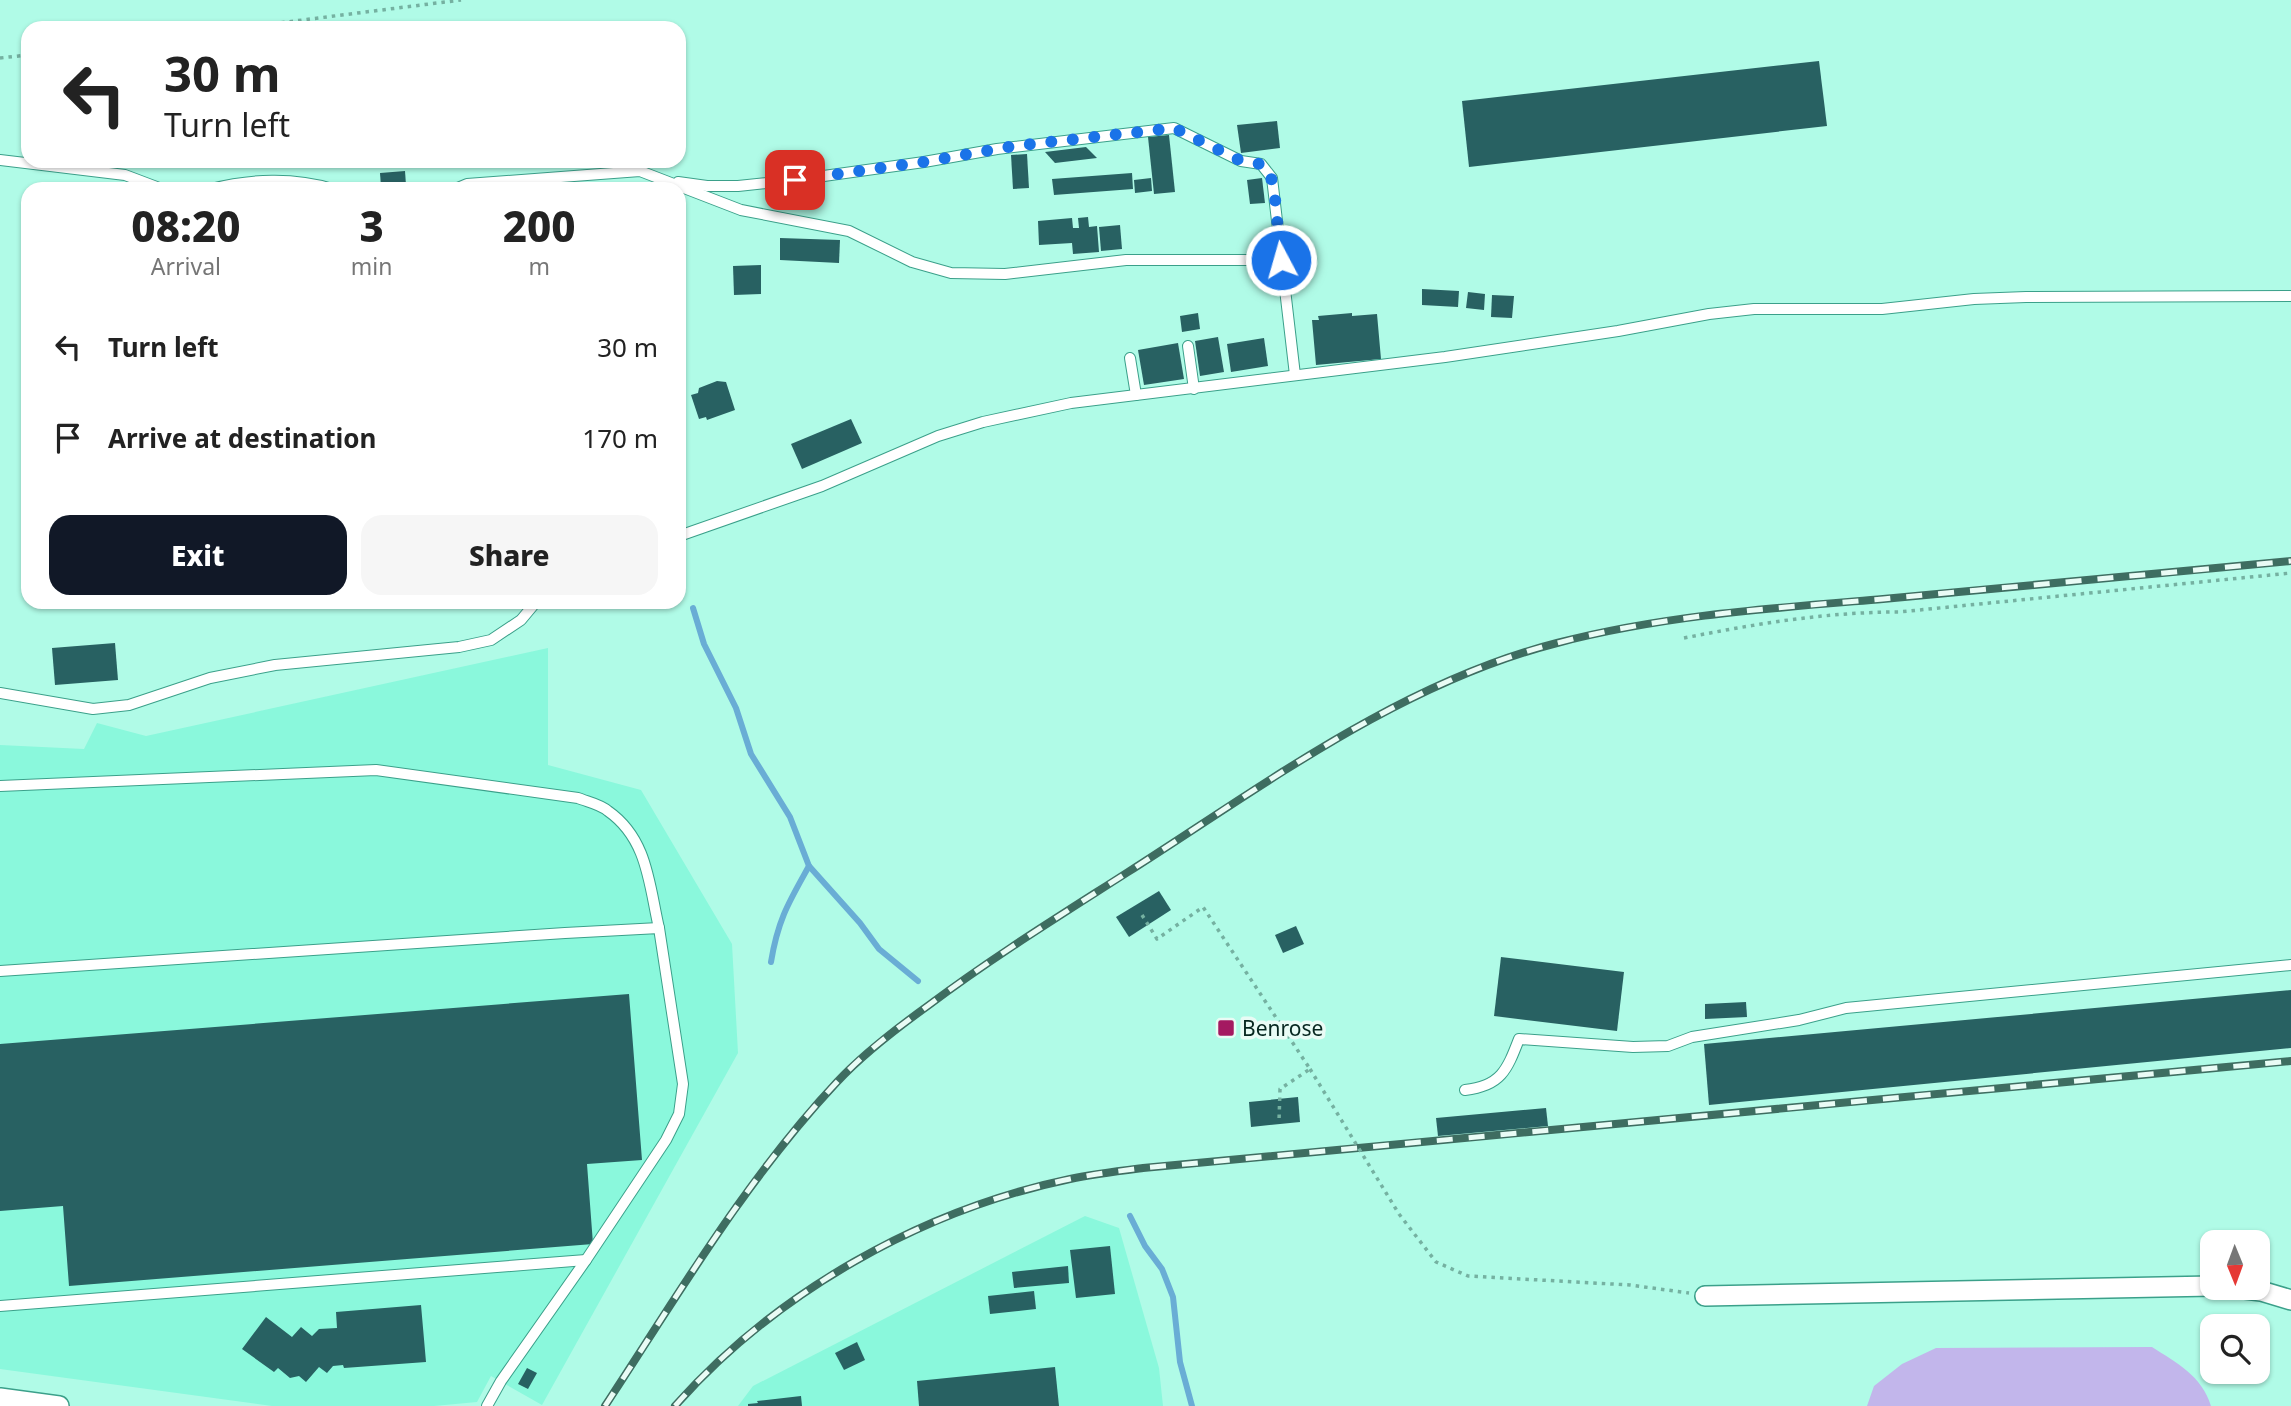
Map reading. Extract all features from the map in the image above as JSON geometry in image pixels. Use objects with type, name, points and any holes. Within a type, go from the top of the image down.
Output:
[{"type":"street","points":[[1704,1296],[2200,1286]]},
{"type":"street","points":[[2270,1295],[2291,1300]]},
{"type":"street","points":[[0,1398],[59,1406]]},
{"type":"lane","points":[[686,183],[738,186],[924,162],[1019,146],[1174,128],[1241,161],[1261,164],[1269,171],[1274,188],[1295,375]]},
{"type":"lane","points":[[0,160],[21,163]]},
{"type":"lane","points":[[67,168],[125,175],[144,182]]},
{"type":"lane","points":[[494,182],[640,171],[668,182]]},
{"type":"lane","points":[[663,180],[678,182]]},
{"type":"lane","points":[[250,182],[298,182]]},
{"type":"lane","points":[[686,189],[741,210],[849,231],[912,262],[951,272],[1005,274],[1126,260],[1281,260]]},
{"type":"lane","points":[[686,534],[822,486],[938,436],[982,422],[1071,403],[1522,346],[1709,314],[1754,309],[1882,309],[1974,299],[2026,297],[2291,296]]},
{"type":"lane","points":[[1188,346],[1194,388]]},
{"type":"lane","points":[[1130,358],[1136,395]]},
{"type":"lane","points":[[0,693],[93,709],[129,705],[210,678],[275,665],[459,647],[491,640],[521,620],[530,609]]},
{"type":"lane","points":[[0,786],[376,770],[578,798],[607,809],[627,828],[641,849],[659,928],[683,1084],[679,1114],[666,1140],[501,1381],[487,1406]]},
{"type":"lane","points":[[0,971],[659,928]]},
{"type":"lane","points":[[1465,1090],[1482,1088],[1498,1080],[1510,1062],[1519,1040],[1633,1047],[1668,1046],[1692,1037],[1799,1020],[1846,1008],[2291,965]]},
{"type":"lane","points":[[0,1306],[586,1260]]},
{"type":"path","points":[[294,21],[461,0]]},
{"type":"path","points":[[0,58],[21,56]]},
{"type":"path","points":[[1684,638],[1795,619],[1862,612],[1899,612],[2291,573]]},
{"type":"path","points":[[1142,915],[1157,939],[1203,907],[1310,1069],[1399,1214],[1436,1262],[1468,1276],[1630,1285],[1704,1296]]},
{"type":"path","points":[[1279,1121],[1280,1089],[1310,1069]]},
{"type":"shaded area","points":[[548,648],[548,765],[641,790],[732,944],[738,1053],[542,1405],[491,1376],[477,1402],[434,1406],[272,1406],[0,1369],[0,745],[84,749],[97,723],[146,736]]},
{"type":"shaded area","points":[[1085,1216],[1119,1228],[1159,1368],[1163,1406],[738,1406],[753,1386]]},
{"type":"shaded area","points":[[2152,1347],[2195,1378],[2202,1386],[2211,1406],[1867,1406],[1874,1386],[1902,1364],[1936,1348]]},
{"type":"building","points":[[1819,61],[1827,126],[1469,167],[1462,101]]},
{"type":"building","points":[[1277,121],[1280,148],[1241,153],[1237,125]]},
{"type":"building","points":[[1169,135],[1175,192],[1154,194],[1148,137]]},
{"type":"building","points":[[1086,147],[1097,158],[1055,163],[1045,152]]},
{"type":"building","points":[[1027,154],[1029,188],[1013,189],[1011,155]]},
{"type":"building","points":[[405,171],[406,182],[381,182],[380,173]]},
{"type":"building","points":[[1132,173],[1133,189],[1054,195],[1052,179]]},
{"type":"building","points":[[1151,178],[1152,191],[1135,193],[1134,180]]},
{"type":"building","points":[[1262,178],[1265,203],[1250,204],[1247,180]]},
{"type":"building","points":[[1088,217],[1089,227],[1097,226],[1099,252],[1073,254],[1072,243],[1039,245],[1038,221],[1072,218],[1073,228],[1079,228],[1078,218]]},
{"type":"building","points":[[1120,225],[1122,249],[1101,251],[1099,227]]},
{"type":"building","points":[[780,238],[840,240],[839,263],[780,260]]},
{"type":"building","points":[[761,265],[761,294],[734,295],[733,266]]},
{"type":"building","points":[[1422,289],[1459,291],[1458,307],[1422,305]]},
{"type":"building","points":[[1468,292],[1485,294],[1484,310],[1466,308]]},
{"type":"building","points":[[1492,295],[1514,296],[1512,318],[1491,317]]},
{"type":"building","points":[[1198,313],[1200,329],[1182,332],[1180,316]]},
{"type":"building","points":[[1352,313],[1352,316],[1377,314],[1381,359],[1316,365],[1312,320],[1319,320],[1318,316]]},
{"type":"building","points":[[1218,337],[1224,372],[1200,376],[1195,341]]},
{"type":"building","points":[[1264,338],[1268,366],[1231,372],[1227,344]]},
{"type":"building","points":[[1178,343],[1184,379],[1144,385],[1138,350]]},
{"type":"building","points":[[717,381],[726,382],[735,410],[707,420],[706,417],[699,419],[691,395],[698,393],[699,388]]},
{"type":"building","points":[[851,419],[862,443],[802,469],[791,444]]},
{"type":"building","points":[[115,643],[118,680],[55,685],[52,648]]},
{"type":"building","points":[[1159,891],[1171,910],[1129,937],[1116,917]]},
{"type":"building","points":[[1296,926],[1304,944],[1283,953],[1275,935]]},
{"type":"building","points":[[1501,957],[1624,972],[1617,1031],[1494,1016]]},
{"type":"building","points":[[2291,990],[2291,1048],[1709,1105],[1704,1044]]},
{"type":"building","points":[[629,994],[642,1160],[587,1164],[593,1244],[69,1286],[63,1206],[0,1211],[0,1044]]},
{"type":"building","points":[[1746,1002],[1747,1017],[1705,1019],[1705,1004]]},
{"type":"building","points":[[1298,1097],[1300,1122],[1251,1127],[1249,1102]]},
{"type":"building","points":[[1546,1108],[1548,1126],[1438,1136],[1436,1118]]},
{"type":"building","points":[[1110,1246],[1115,1294],[1076,1298],[1070,1250]]},
{"type":"building","points":[[1068,1266],[1069,1283],[1014,1288],[1012,1272]]},
{"type":"building","points":[[1034,1291],[1036,1309],[990,1314],[988,1296]]},
{"type":"building","points":[[421,1305],[426,1362],[344,1368],[343,1365],[333,1366],[327,1373],[319,1367],[306,1382],[299,1376],[290,1378],[278,1368],[274,1372],[242,1349],[266,1317],[292,1337],[301,1327],[312,1336],[319,1329],[337,1328],[336,1312]]},
{"type":"building","points":[[857,1342],[865,1360],[844,1370],[835,1353]]},
{"type":"building","points":[[1055,1367],[1059,1406],[919,1406],[917,1381]]},
{"type":"building","points":[[527,1368],[537,1373],[528,1389],[518,1384]]},
{"type":"building","points":[[801,1396],[802,1406],[748,1406],[758,1403],[757,1401]]},
{"type":"waterway","points":[[693,608],[704,644],[736,708],[751,754],[790,817],[809,866],[860,923],[879,949],[918,981]]},
{"type":"waterway","points":[[771,962],[781,922],[809,866]]},
{"type":"waterway","points":[[1130,1216],[1145,1246],[1162,1269],[1173,1297],[1180,1362],[1192,1406]]},
{"type":"railway","points":[[605,1406],[686,1280],[743,1198],[804,1119],[858,1061],[917,1014],[1027,937],[1282,772],[1388,710],[1499,661],[1597,633],[1678,619],[1760,609],[2291,561]]},
{"type":"railway","points":[[675,1406],[715,1365],[758,1327],[854,1262],[959,1212],[1014,1193],[1070,1179],[1143,1168],[2291,1061]]},
{"type":"place","name":"Benrose","points":[[1226,1028]]},
{"type":"route","points":[[795,180],[1014,146],[1174,128],[1241,161],[1261,164],[1269,171],[1274,188],[1281,260]]}]
